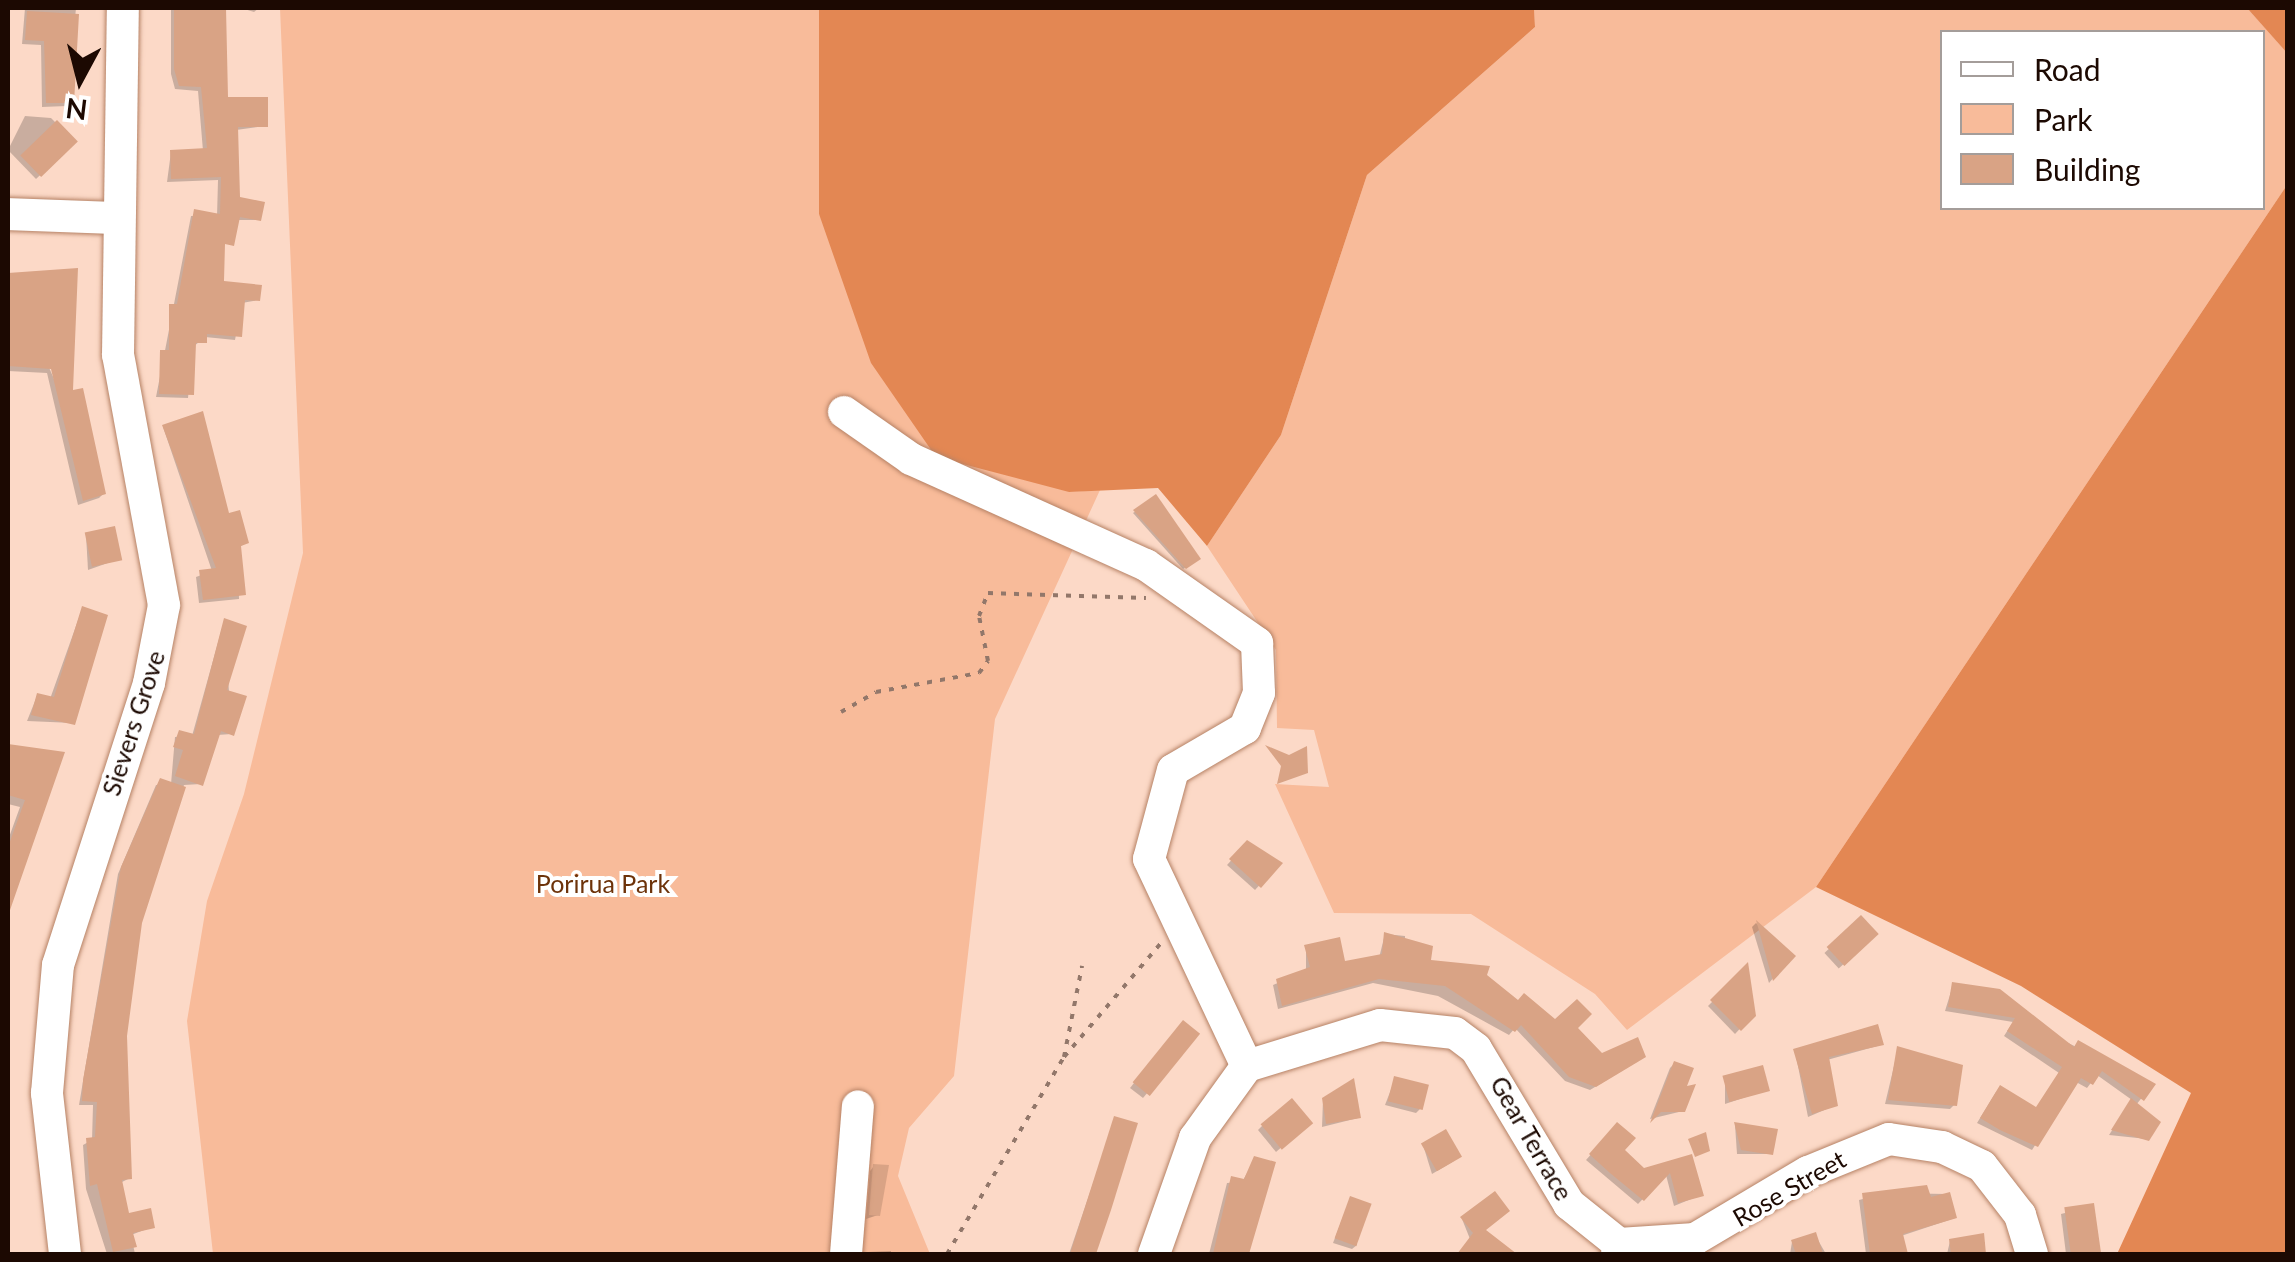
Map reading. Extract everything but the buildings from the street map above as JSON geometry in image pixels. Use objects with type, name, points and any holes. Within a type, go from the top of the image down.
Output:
[{"type":"street","name":"Sievers Grove","points":[[65,1254],[46,1093],[58,965],[150,683],[164,605],[155,524],[121,389],[123,8]]},
{"type":"street","points":[[8,214],[119,218]]},
{"type":"street","points":[[844,412],[911,460],[1099,539],[1257,643],[1262,667],[1245,728],[1174,770],[1149,859],[1247,1066],[1196,1138],[1154,1254]]},
{"type":"street","name":"Gear Terrace","points":[[1247,1066],[1380,1025],[1455,1034],[1496,1072],[1569,1204],[1618,1249]]},
{"type":"street","points":[[846,1254],[858,1106]]},
{"type":"street","name":"Rose Street","points":[[1618,1249],[1695,1239],[1808,1172],[1889,1139],[1942,1147],[1982,1166],[2020,1215],[2032,1254]]},
{"type":"path","points":[[841,712],[876,692],[979,673],[988,660],[979,616],[988,592],[1114,602],[1186,594]]},
{"type":"path","points":[[946,1254],[1064,1058],[1179,922]]},
{"type":"path","points":[[1064,1058],[1082,966]]},
{"type":"green space","name":"Porirua Park","points":[[280,8],[819,8],[819,214],[1069,492],[1100,490],[995,719],[954,1076],[909,1128],[898,1176],[930,1254],[213,1254],[187,1021],[207,901],[244,794],[303,553]]},
{"type":"green space","points":[[1534,8],[2247,8],[2287,53],[2287,185],[1816,887],[1627,1030],[1595,994],[1471,914],[1334,913],[1275,784],[1329,787],[1314,730],[1277,728],[1276,650],[1207,546],[1281,435],[1367,175],[1535,27]]},
{"type":"shaded area","points":[[819,8],[1534,8],[1535,27],[1367,175],[1281,435],[1207,546],[1158,488],[1069,492],[936,457],[871,363],[819,214]]},
{"type":"shaded area","points":[[2247,8],[2287,8],[2287,53]]},
{"type":"shaded area","points":[[2287,185],[2287,1254],[2117,1254],[2191,1093],[2021,986],[1816,887]]}]
